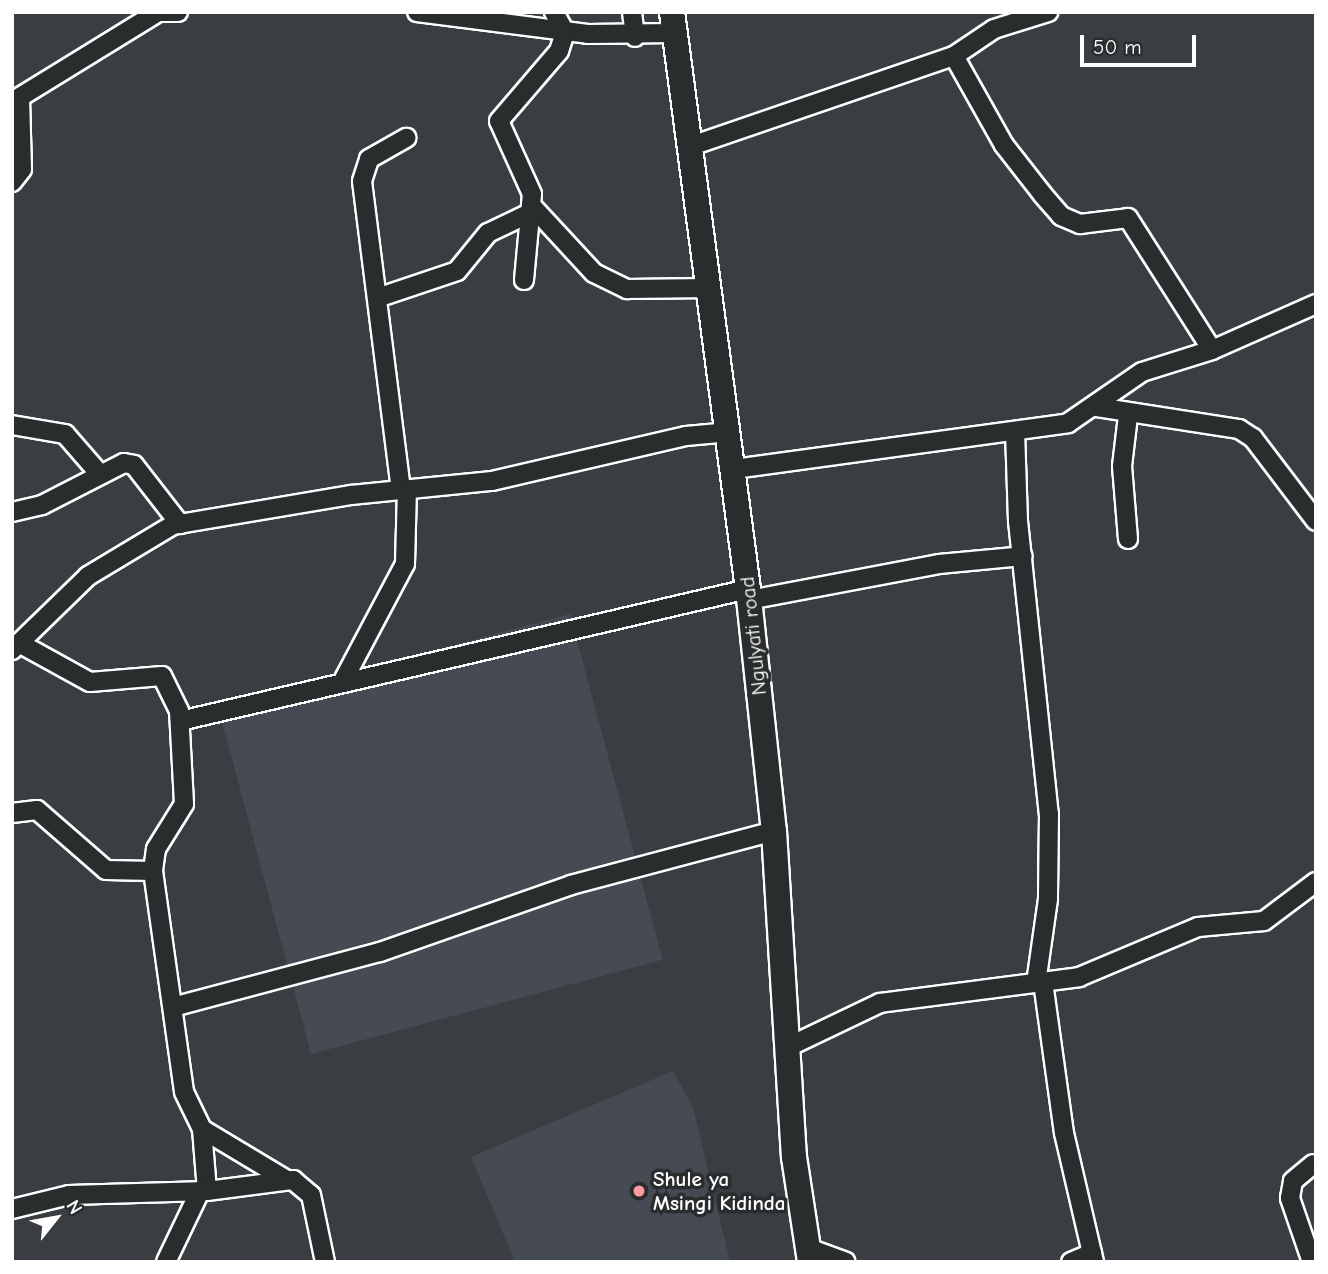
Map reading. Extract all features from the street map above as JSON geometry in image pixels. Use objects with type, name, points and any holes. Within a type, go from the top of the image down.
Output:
[{"type":"main road","name":"Ngulyati road","points":[[673,22],[734,468],[774,831],[794,1157],[809,1255]]},
{"type":"street","points":[[12,182],[22,169],[20,97],[153,13],[178,12]]},
{"type":"street","points":[[417,12],[565,32],[635,37],[673,22]]},
{"type":"street","points":[[554,12],[565,32]]},
{"type":"street","points":[[632,12],[635,37]]},
{"type":"street","points":[[688,147],[954,56],[993,29],[1048,12]]},
{"type":"street","points":[[524,280],[532,209],[527,175],[499,121],[551,66],[565,32]]},
{"type":"street","points":[[954,56],[1004,145],[1061,216],[1080,224],[1128,218],[1212,350]]},
{"type":"street","points":[[344,679],[405,564],[404,490],[376,299],[365,164],[406,138]]},
{"type":"street","points":[[532,209],[594,273],[627,289],[710,288]]},
{"type":"street","points":[[376,299],[457,271],[488,233],[532,209]]},
{"type":"street","points":[[734,468],[1068,423],[1097,407],[1142,372],[1212,350],[1316,304]]},
{"type":"street","points":[[1097,407],[1128,416],[1239,429],[1316,521]]},
{"type":"street","points":[[1128,416],[1122,466],[1128,539]]},
{"type":"street","points":[[12,425],[65,434],[98,472]]},
{"type":"street","points":[[1015,431],[1023,556],[1049,814],[1048,899],[1040,983],[1064,1133],[1093,1258],[1071,1262]]},
{"type":"street","points":[[166,1262],[204,1191],[202,1129],[184,1092],[153,871],[156,849],[184,804],[180,721],[162,676],[90,682],[15,647],[120,552],[180,524],[404,490],[492,481],[686,436],[730,432]]},
{"type":"street","points":[[12,512],[42,505],[98,472],[134,465],[180,524]]},
{"type":"street","points":[[180,721],[344,679],[748,595],[939,564],[1023,556]]},
{"type":"street","points":[[12,813],[37,810],[106,870],[153,871]]},
{"type":"street","points":[[173,1007],[380,952],[570,886],[774,831]]},
{"type":"street","points":[[788,1047],[880,1003],[1040,983],[1124,961],[1198,927],[1264,921],[1316,883]]},
{"type":"street","points":[[202,1129],[311,1195],[325,1262]]},
{"type":"street","points":[[1312,1262],[1290,1198],[1293,1181],[1313,1164]]},
{"type":"street","points":[[12,1209],[69,1195],[204,1191],[287,1180]]},
{"type":"street","points":[[809,1255],[846,1262]]},
{"type":"shaded area","points":[[570,614],[663,960],[311,1054],[218,708]]},
{"type":"shaded area","points":[[673,1071],[693,1107],[730,1262],[515,1262],[471,1157]]},
{"type":"place","name":"Shule ya Msingi Kidinda","points":[[639,1191]]}]
